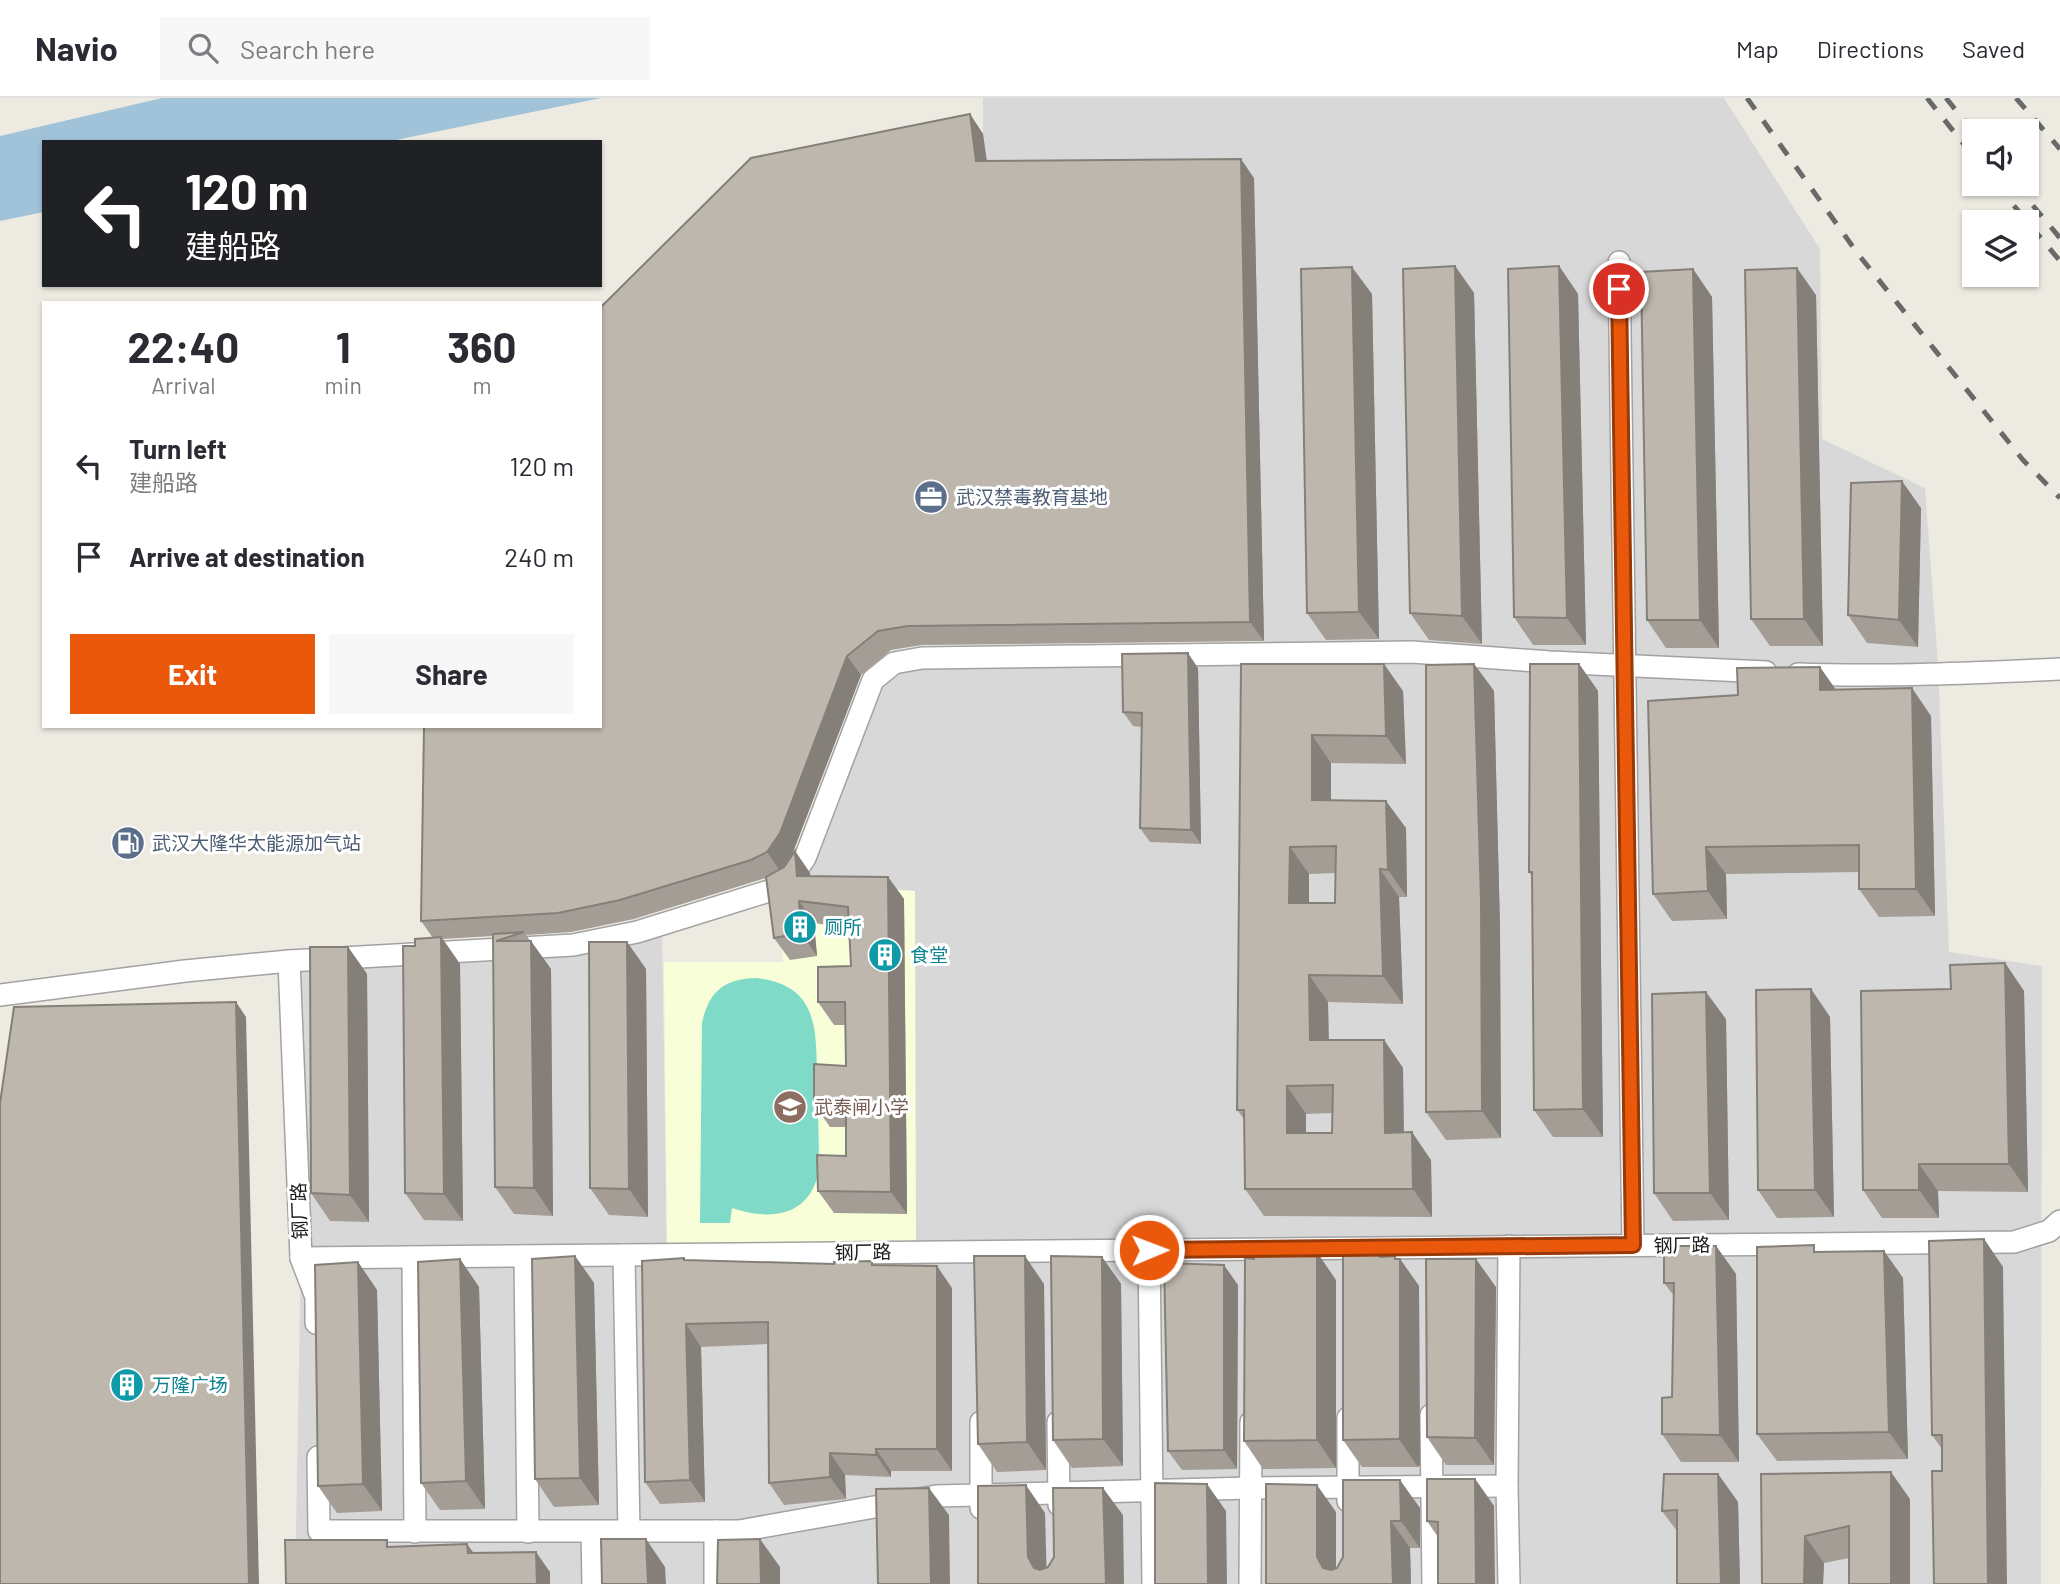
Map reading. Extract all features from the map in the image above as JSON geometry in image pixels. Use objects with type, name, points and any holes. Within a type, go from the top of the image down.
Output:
[{"type":"street","points":[[1619,262],[1633,1245]]},
{"type":"street","points":[[0,995],[185,971],[289,961],[573,945],[662,924],[769,891],[789,881],[805,858],[873,680],[894,663],[922,658],[1412,652],[1841,676],[2060,669]]},
{"type":"street","name":"钢厂路","points":[[289,961],[301,1258],[2014,1242],[2049,1231],[2060,1220]]},
{"type":"street","points":[[1509,1246],[1509,1584]]},
{"type":"street","points":[[1432,1247],[1432,1274]]},
{"type":"street","points":[[1349,1248],[1349,1274]]},
{"type":"street","points":[[1251,1249],[1251,1276]]},
{"type":"street","points":[[1149,1250],[1153,1584]]},
{"type":"street","points":[[1057,1251],[1058,1278]]},
{"type":"street","points":[[980,1252],[980,1279]]},
{"type":"street","points":[[624,1255],[629,1532]]},
{"type":"street","points":[[525,1256],[528,1532]]},
{"type":"street","points":[[413,1257],[415,1532]]},
{"type":"street","points":[[301,1258],[316,1297],[316,1338]]},
{"type":"street","points":[[1348,1394],[1348,1515]]},
{"type":"street","points":[[1432,1394],[1433,1584]]},
{"type":"street","points":[[1250,1584],[1251,1395]]},
{"type":"street","points":[[1058,1399],[1059,1519]]},
{"type":"street","points":[[981,1400],[981,1533]]},
{"type":"street","points":[[318,1435],[319,1531],[739,1531],[936,1496],[1251,1488],[1507,1486]]},
{"type":"street","points":[[715,1531],[715,1584]]},
{"type":"street","points":[[592,1532],[593,1584]]},
{"type":"shaded area","points":[[162,98],[601,98],[396,140],[42,140],[42,212],[0,221],[0,136]]},
{"type":"shaded area","points":[[983,98],[1724,98],[1820,249],[1822,439],[1925,488],[1938,663],[1949,952],[2042,966],[2041,1584],[295,1584],[301,1258],[289,961],[573,945],[662,924],[667,1254],[916,1252],[789,881],[864,705],[894,663],[1264,654],[1254,178],[989,180],[983,134]]},
{"type":"shaded area","name":"武泰闸小学","points":[[811,883],[915,891],[916,1252],[667,1255],[664,962],[783,962],[781,899]]},
{"type":"shaded area","points":[[756,978],[777,982],[793,990],[804,1001],[810,1015],[816,1047],[819,1170],[807,1198],[787,1212],[761,1214],[732,1208],[730,1223],[700,1223],[702,1023],[713,995],[719,989],[735,981]]},
{"type":"building","name":"武汉禁毒教育基地","points":[[970,114],[976,161],[1241,159],[1250,622],[908,626],[878,631],[847,656],[780,833],[767,852],[751,860],[620,900],[558,913],[421,921],[424,728],[602,728],[602,306],[751,158]]},
{"type":"building","points":[[1455,266],[1462,616],[1410,613],[1403,269]]},
{"type":"building","points":[[1559,266],[1567,618],[1514,617],[1508,269]]},
{"type":"building","points":[[1352,267],[1359,612],[1307,613],[1301,269]]},
{"type":"building","points":[[1797,268],[1804,619],[1751,619],[1745,270]]},
{"type":"building","points":[[1693,269],[1700,620],[1647,620],[1641,272]]},
{"type":"building","points":[[1902,481],[1899,620],[1848,615],[1851,483]]},
{"type":"building","points":[[1188,653],[1191,830],[1140,828],[1142,713],[1123,712],[1122,654]]},
{"type":"building","points":[[1241,664],[1384,664],[1386,736],[1312,735],[1312,800],[1386,801],[1388,870],[1380,869],[1383,976],[1309,975],[1310,1040],[1384,1040],[1385,1133],[1412,1132],[1413,1189],[1245,1189],[1244,1110],[1237,1110]],"holes":[[[1336,846],[1335,903],[1289,903],[1290,847]],[[1333,1085],[1332,1133],[1287,1133],[1287,1086]]]},
{"type":"building","points":[[1474,664],[1481,900],[1482,1111],[1426,1112],[1426,665]]},
{"type":"building","points":[[1530,664],[1579,664],[1583,1109],[1534,1110],[1532,872],[1529,872]]},
{"type":"building","points":[[1820,667],[1820,690],[1912,688],[1916,889],[1859,889],[1859,845],[1706,847],[1708,891],[1653,894],[1648,701],[1738,695],[1737,668]]},
{"type":"building","points":[[795,851],[797,876],[888,877],[891,1192],[818,1191],[817,1155],[846,1156],[846,1105],[814,1104],[814,1064],[846,1066],[845,1002],[818,1002],[818,967],[851,966],[848,907],[799,901],[801,933],[774,938],[766,877],[784,867]]},
{"type":"building","points":[[524,932],[496,941],[531,941],[534,1188],[495,1187],[493,934]]},
{"type":"building","points":[[441,937],[444,1194],[405,1193],[403,946],[415,946],[415,939]]},
{"type":"building","points":[[589,942],[627,942],[629,1189],[590,1188]]},
{"type":"building","points":[[310,947],[348,947],[350,1195],[311,1193]]},
{"type":"building","points":[[2005,963],[2009,1164],[1919,1164],[1919,1190],[1863,1190],[1861,991],[1951,989],[1950,965]]},
{"type":"building","points":[[1811,989],[1815,1190],[1758,1190],[1756,990]]},
{"type":"building","points":[[1706,992],[1710,1193],[1654,1193],[1652,994]]},
{"type":"building","name":"万隆广场","points":[[236,1002],[249,1584],[0,1584],[0,1103],[14,1007]]},
{"type":"building","points":[[1984,1239],[1988,1584],[1934,1584],[1932,1471],[1942,1471],[1942,1435],[1932,1435],[1929,1241]]},
{"type":"building","points":[[1814,1245],[1814,1252],[1884,1251],[1889,1432],[1757,1434],[1757,1247]]},
{"type":"building","points":[[1664,1246],[1716,1246],[1720,1435],[1662,1434],[1662,1398],[1672,1397],[1674,1283],[1664,1283]]},
{"type":"building","points":[[1378,1251],[1380,1257],[1395,1256],[1395,1259],[1400,1259],[1400,1437],[1343,1440],[1343,1252]]},
{"type":"building","points":[[1317,1252],[1317,1440],[1244,1441],[1245,1258],[1254,1259],[1254,1253]]},
{"type":"building","points":[[575,1256],[580,1478],[535,1479],[532,1259]]},
{"type":"building","points":[[974,1256],[1025,1256],[1027,1442],[978,1444]]},
{"type":"building","points":[[1051,1256],[1102,1257],[1103,1439],[1053,1440]]},
{"type":"building","points":[[684,1258],[834,1264],[872,1261],[872,1265],[937,1266],[937,1449],[876,1449],[876,1455],[830,1453],[830,1477],[769,1483],[768,1322],[686,1324],[690,1480],[645,1482],[642,1261]]},
{"type":"building","points":[[460,1259],[466,1481],[421,1483],[418,1262]]},
{"type":"building","points":[[1426,1259],[1476,1259],[1475,1438],[1427,1437]]},
{"type":"building","points":[[358,1262],[363,1484],[318,1486],[315,1265]]},
{"type":"building","points":[[1164,1263],[1224,1265],[1224,1450],[1168,1451]]},
{"type":"building","points":[[1891,1472],[1891,1584],[1849,1584],[1849,1526],[1805,1536],[1804,1584],[1762,1584],[1761,1474]]},
{"type":"building","points":[[1664,1474],[1718,1474],[1721,1584],[1677,1584],[1677,1510],[1662,1511]]},
{"type":"building","points":[[1427,1479],[1475,1479],[1476,1584],[1438,1584],[1438,1522],[1427,1521]]},
{"type":"building","points":[[1343,1480],[1400,1480],[1401,1521],[1391,1521],[1393,1584],[1266,1584],[1266,1484],[1317,1485],[1317,1557],[1323,1568],[1331,1570],[1337,1568],[1343,1557]]},
{"type":"building","points":[[1155,1483],[1207,1484],[1208,1584],[1155,1584]]},
{"type":"building","points":[[1026,1485],[1028,1557],[1034,1568],[1040,1570],[1048,1567],[1054,1557],[1053,1488],[1103,1488],[1106,1584],[978,1584],[978,1486]]},
{"type":"building","points":[[929,1488],[931,1584],[878,1584],[876,1489]]},
{"type":"building","points":[[601,1539],[646,1539],[648,1584],[602,1584]]},
{"type":"building","points":[[760,1539],[761,1584],[717,1584],[718,1540]]},
{"type":"building","points":[[285,1540],[387,1540],[387,1547],[467,1544],[468,1553],[536,1552],[537,1584],[286,1584]]},
{"type":"railway","points":[[1747,98],[1858,254],[2023,460],[2060,498]]},
{"type":"railway","points":[[1927,98],[1962,142]]},
{"type":"railway","points":[[1946,98],[1963,119]]},
{"type":"railway","points":[[2016,98],[2060,149]]},
{"type":"railway","points":[[2006,196],[2060,261]]},
{"type":"railway","points":[[2025,196],[2060,238]]},
{"type":"place","name":"武汉禁毒教育基地","points":[[931,497]]},
{"type":"place","name":"武汉大隆华太能源加气站","points":[[128,843]]},
{"type":"place","name":"厕所","points":[[800,927]]},
{"type":"place","name":"食堂","points":[[885,955]]},
{"type":"place","name":"武泰闸小学","points":[[790,1107]]},
{"type":"place","name":"万隆广场","points":[[127,1385]]},
{"type":"route","points":[[1149,1250],[1633,1245],[1619,289]]}]
